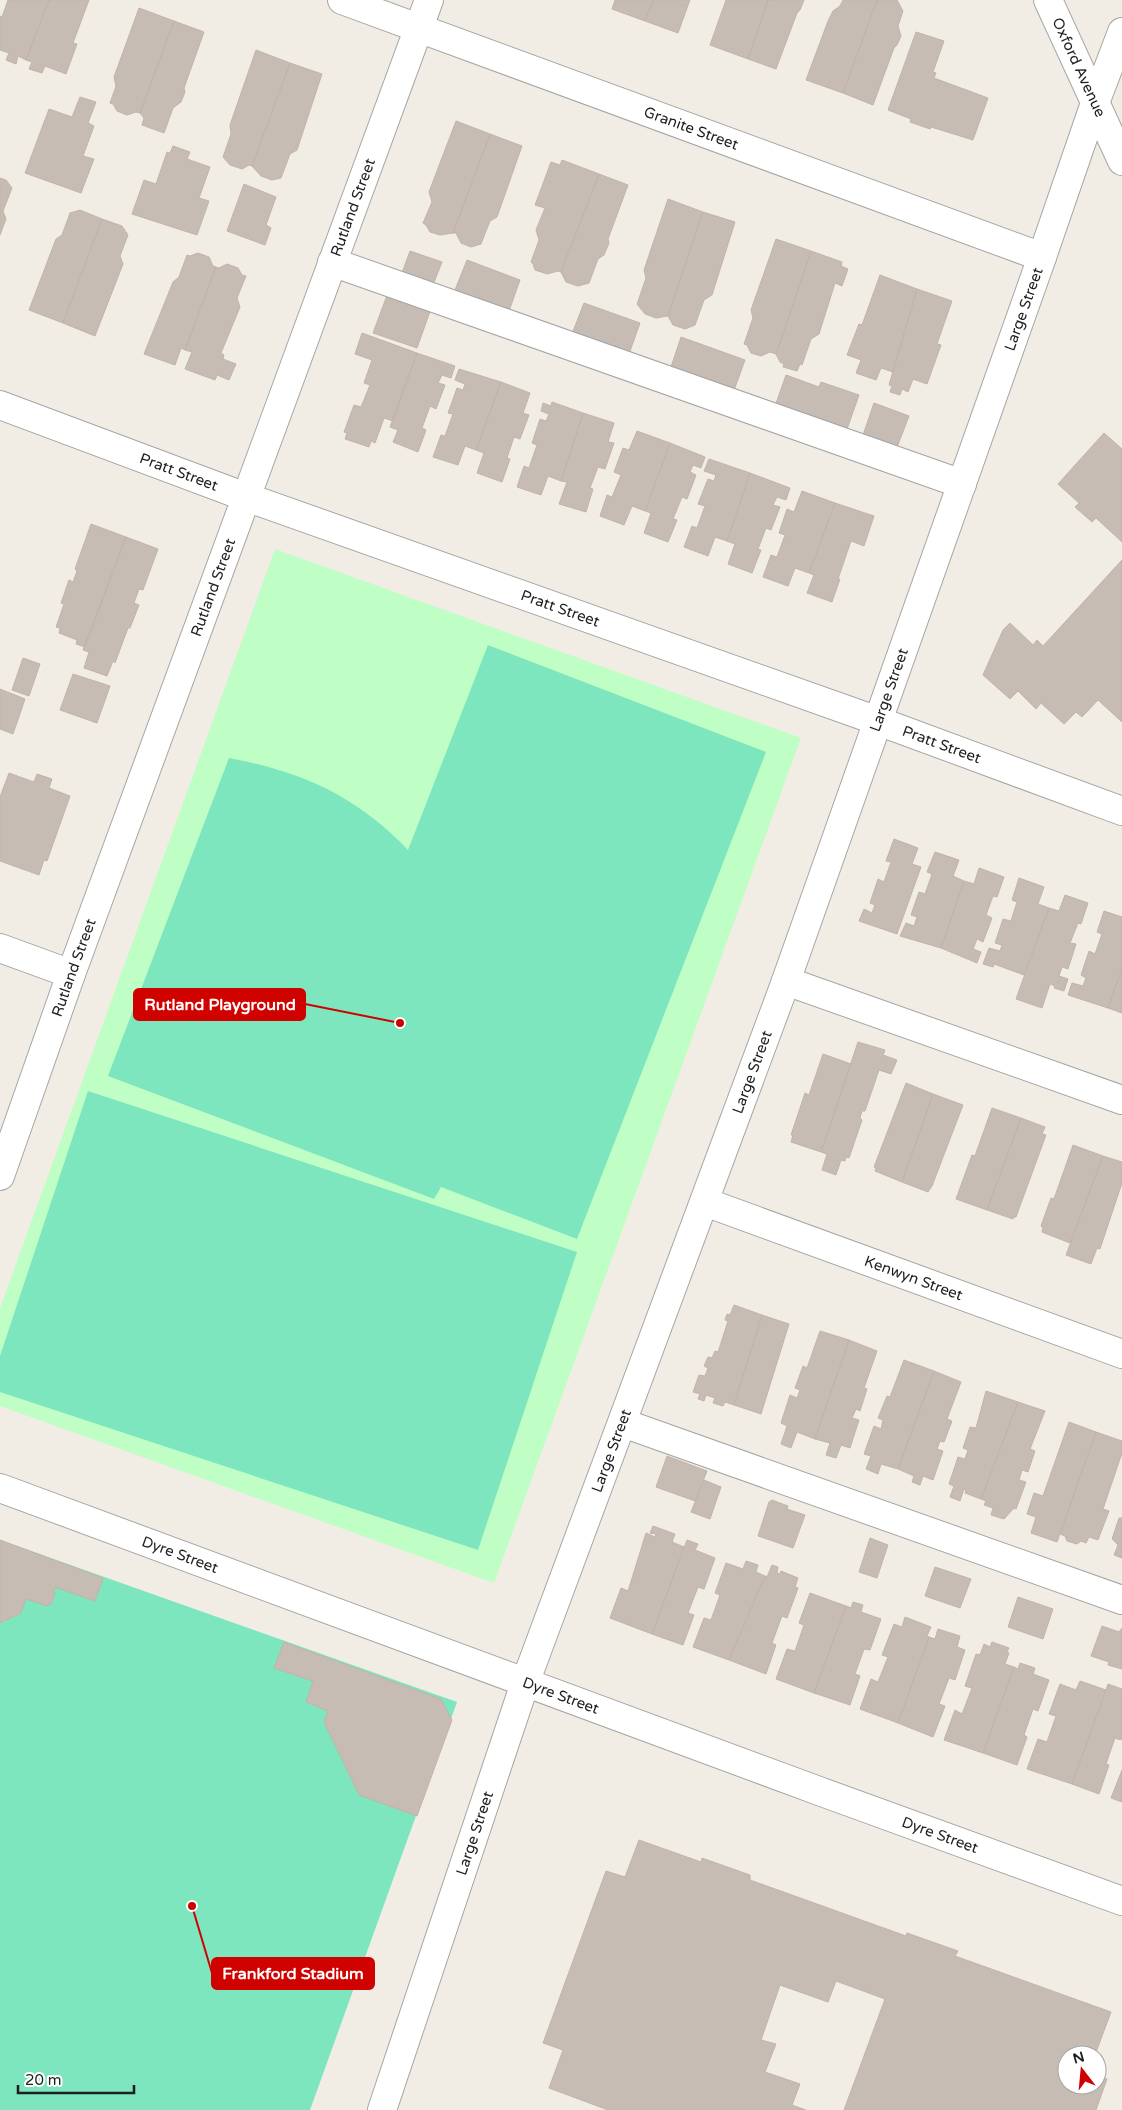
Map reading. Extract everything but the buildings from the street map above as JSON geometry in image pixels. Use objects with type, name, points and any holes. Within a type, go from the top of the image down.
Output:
[{"type":"street","name":"Granite Street","points":[[342,0],[1042,257]]},
{"type":"street","name":"Rutland Street","points":[[0,1176],[71,974],[429,0]]},
{"type":"street","name":"Oxford Avenue","points":[[1048,0],[1122,161]]},
{"type":"street","name":"Large Street","points":[[382,2110],[525,1683],[786,981],[1042,257],[1094,103],[1122,32]]},
{"type":"street","points":[[332,262],[962,484]]},
{"type":"street","name":"Pratt Street","points":[[0,405],[246,497],[878,721],[1122,811]]},
{"type":"street","points":[[0,948],[71,974]]},
{"type":"street","points":[[786,981],[1122,1100]]},
{"type":"street","name":"Kenwyn Street","points":[[705,1202],[1122,1354]]},
{"type":"street","points":[[623,1423],[1122,1600]]},
{"type":"street","name":"Dyre Street","points":[[0,1488],[525,1683],[1122,1901]]},
{"type":"green space","points":[[275,549],[801,738],[494,1583],[0,1406],[0,1308]]},
{"type":"green space","points":[[488,645],[766,752],[577,1239],[441,1187],[434,1199],[108,1076],[229,758],[280,771],[326,789],[368,814],[408,850]]},
{"type":"green space","points":[[88,1091],[577,1252],[478,1550],[0,1392],[0,1356]]},
{"type":"green space","points":[[0,1540],[457,1702],[310,2110],[0,2110]]},
{"type":"place","name":"Rutland Playground","points":[[400,1023]]},
{"type":"place","name":"Frankford Stadium","points":[[192,1906]]}]
